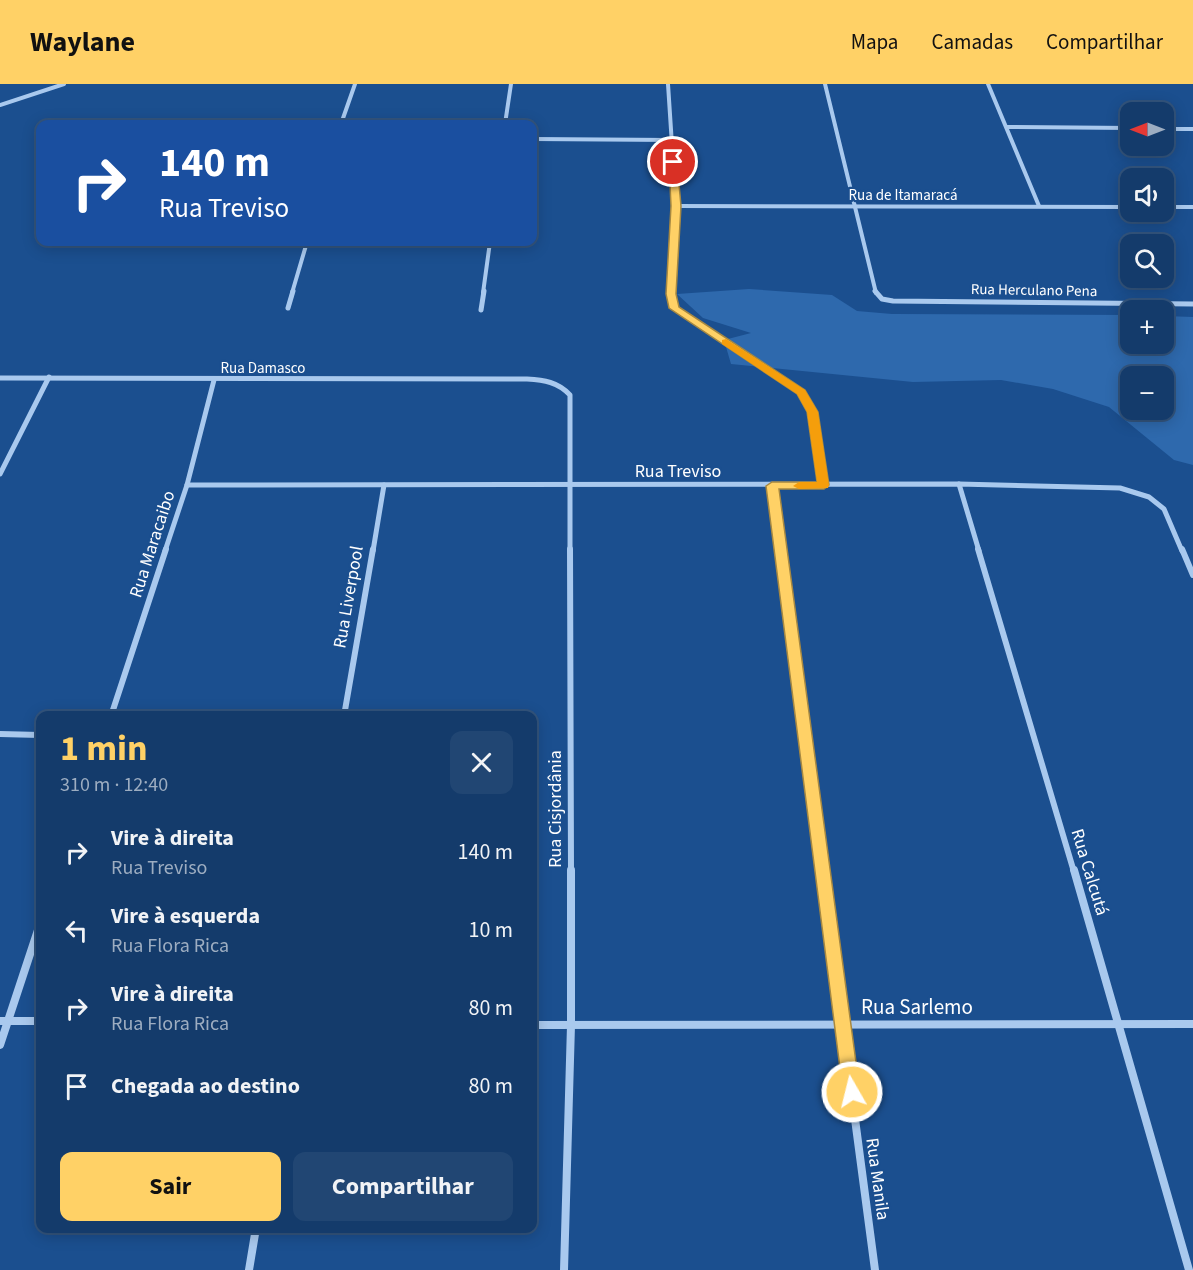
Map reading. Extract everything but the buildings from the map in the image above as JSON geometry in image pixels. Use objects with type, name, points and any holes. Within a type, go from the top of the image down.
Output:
[{"type":"street","points":[[0,105],[64,84]]},
{"type":"street","points":[[342,120],[355,84]]},
{"type":"street","points":[[506,120],[511,84]]},
{"type":"street","points":[[668,84],[676,206],[671,294],[675,308],[801,392],[812,412],[824,485]]},
{"type":"street","points":[[825,84],[856,208]]},
{"type":"street","points":[[988,84],[1039,206]]},
{"type":"street","points":[[1007,127],[1120,128]]},
{"type":"street","points":[[1174,129],[1193,129]]},
{"type":"street","points":[[537,138],[672,140]]},
{"type":"street","name":"Rua de Itamaracá","points":[[676,206],[1120,207]]},
{"type":"street","points":[[1174,207],[1193,207]]},
{"type":"street","name":"Rua Herculano Pena","points":[[856,208],[876,294],[882,299],[893,301],[1193,304]]},
{"type":"street","points":[[288,308],[306,246]]},
{"type":"street","points":[[481,310],[489,246]]},
{"type":"street","points":[[0,474],[49,377]]},
{"type":"street","name":"Rua Damasco","points":[[0,378],[527,379]]},
{"type":"street","name":"Rua Cisjordânia","points":[[527,379],[554,383],[563,387],[570,395],[571,1025],[564,1270]]},
{"type":"street","name":"Rua Maracaibo","points":[[113,711],[187,485],[214,380]]},
{"type":"street","name":"Rua Treviso","points":[[187,485],[959,484],[1120,488],[1149,497],[1164,509],[1193,575]]},
{"type":"street","name":"Rua Calcutá","points":[[959,484],[1120,1025],[1189,1270]]},
{"type":"street","name":"Rua Liverpool","points":[[345,711],[384,485]]},
{"type":"street","name":"Rua Manila","points":[[772,486],[876,1270]]},
{"type":"street","points":[[0,734],[36,735]]},
{"type":"street","points":[[0,1045],[4,1021],[36,935]]},
{"type":"street","points":[[4,1021],[36,1022]]},
{"type":"street","name":"Rua Sarlemo","points":[[537,1025],[1193,1024]]},
{"type":"street","points":[[249,1270],[255,1233]]},
{"type":"shaded area","points":[[749,289],[832,295],[857,311],[892,314],[1120,315],[1120,354],[1174,354],[1174,316],[1193,317],[1193,465],[1174,460],[1125,420],[1174,420],[1174,366],[1120,366],[1120,416],[1109,407],[1053,389],[1001,380],[913,382],[731,364],[724,340],[751,333],[703,318],[677,294]]},
{"type":"slow traffic","points":[[726,342],[801,392],[812,412],[824,485],[799,486]]},
{"type":"route","points":[[673,162],[676,206],[671,294],[675,308],[690,320],[780,376],[801,392],[812,412],[824,485],[772,486],[852,1092]]}]
